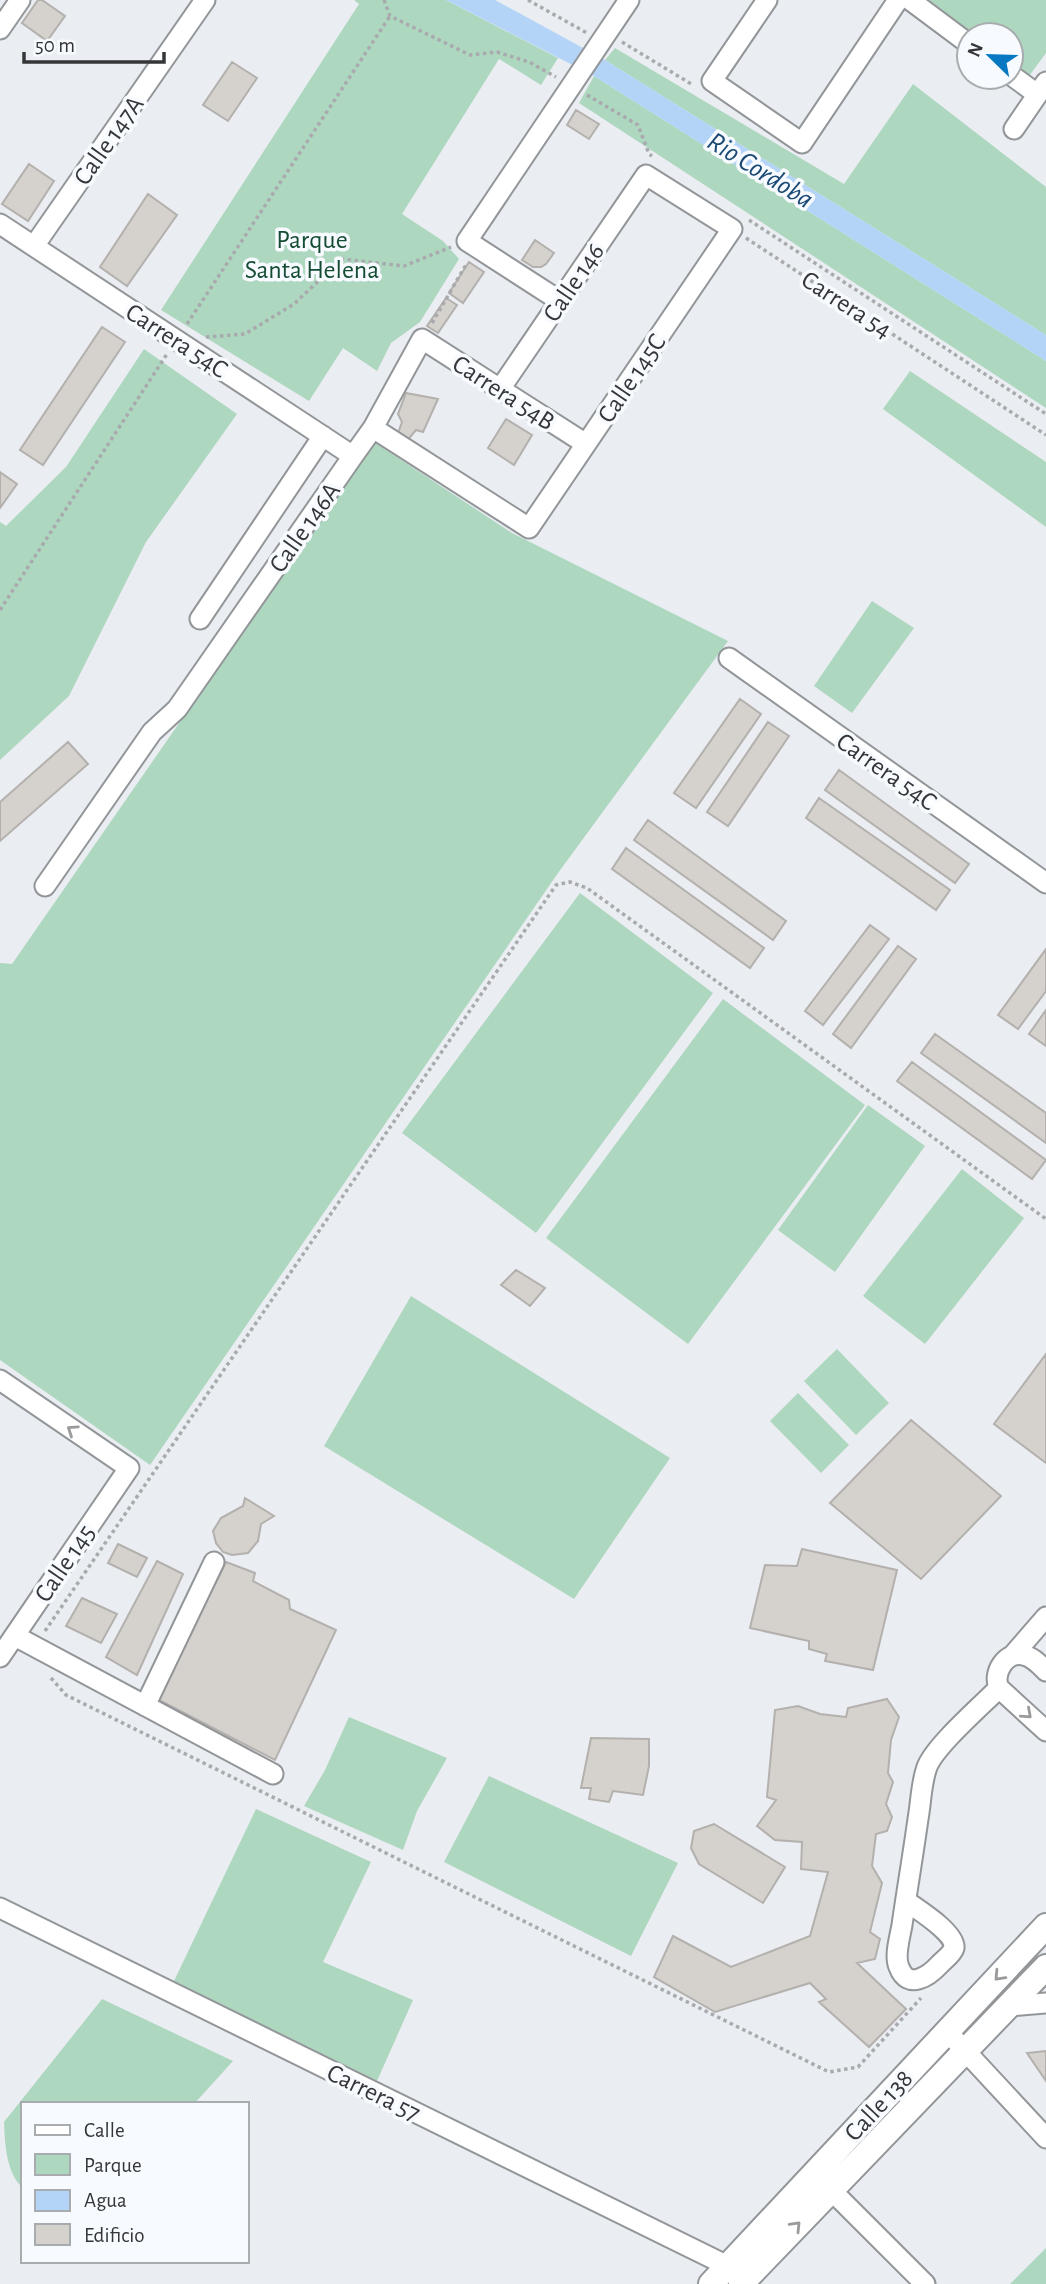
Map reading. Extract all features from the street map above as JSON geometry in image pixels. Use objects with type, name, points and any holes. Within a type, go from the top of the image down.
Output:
[{"type":"main road","name":"Calle 138","points":[[739,2275],[947,2031],[1046,1926]]},
{"type":"main road","name":"Calle 138","points":[[711,2284],[739,2275],[831,2190],[1046,1967]]},
{"type":"street","points":[[0,29],[20,0]]},
{"type":"street","name":"Calle 147A","points":[[34,246],[205,0]]},
{"type":"street","points":[[560,301],[472,244],[629,0]]},
{"type":"street","points":[[767,0],[712,81],[802,143],[898,0]]},
{"type":"street","points":[[910,0],[955,34]]},
{"type":"street","points":[[1014,128],[1042,88],[1025,81]]},
{"type":"street","name":"Calle 146","points":[[500,389],[646,176],[737,222]]},
{"type":"street","name":"Calle 145C","points":[[373,428],[529,528],[737,222]]},
{"type":"street","name":"Carrera 54C","points":[[0,224],[353,456]]},
{"type":"street","name":"Carrera 54B","points":[[422,340],[586,444]]},
{"type":"street","name":"Calle 146A","points":[[45,886],[145,742],[177,709],[373,428],[422,340]]},
{"type":"street","points":[[200,619],[323,436]]},
{"type":"street","name":"Carrera 54C","points":[[729,658],[1046,883]]},
{"type":"street","name":"Calle 145","points":[[0,1380],[129,1468],[0,1657]]},
{"type":"street","points":[[145,1706],[215,1562]]},
{"type":"street","points":[[1042,1628],[997,1672],[995,1681],[999,1688],[1046,1731]]},
{"type":"street","points":[[15,1636],[273,1774]]},
{"type":"street","points":[[1013,1655],[1021,1654],[1032,1658],[1046,1671]]},
{"type":"street","points":[[906,1902],[952,1937],[954,1948],[928,1976],[918,1980],[909,1980],[898,1964],[906,1902],[927,1768],[935,1753],[999,1688]]},
{"type":"street","name":"Carrera 57","points":[[0,1908],[739,2275]]},
{"type":"street","points":[[1009,2006],[1046,2003]]},
{"type":"street","points":[[947,2031],[1046,2138]]},
{"type":"street","points":[[831,2190],[925,2284]]},
{"type":"path","points":[[384,0],[390,16],[470,55],[497,52],[576,79],[638,125],[649,154],[661,162]]},
{"type":"path","points":[[528,0],[695,86],[712,81]]},
{"type":"path","points":[[0,610],[390,16]]},
{"type":"path","points":[[737,222],[1046,414]]},
{"type":"path","name":"Carrera 54","points":[[737,222],[1046,435]]},
{"type":"path","points":[[176,340],[245,334],[294,304],[342,259],[404,266],[472,244]]},
{"type":"path","points":[[422,340],[472,244]]},
{"type":"path","points":[[928,1976],[921,1999],[858,2067],[829,2072],[66,1695],[46,1672],[41,1649],[44,1633],[556,885],[570,882],[587,888],[1046,1219]]},
{"type":"green space","name":"Parque Santa Helena","points":[[354,0],[446,0],[558,58],[541,85],[499,59],[402,214],[443,241],[459,259],[420,322],[391,343],[377,371],[343,348],[309,401],[161,310],[359,4]]},
{"type":"green space","points":[[929,0],[1046,0],[1046,53],[1029,76],[1025,73],[1025,21],[957,21]]},
{"type":"green space","points":[[615,48],[844,184],[913,84],[1046,187],[1046,335],[605,60]]},
{"type":"green space","points":[[594,76],[1046,361],[1046,408],[579,103]]},
{"type":"green space","points":[[144,349],[237,414],[146,542],[69,696],[0,760],[0,522],[6,526],[66,467]]},
{"type":"green space","points":[[910,371],[1046,462],[1046,527],[883,409]]},
{"type":"green space","points":[[374,442],[512,533],[728,641],[558,873],[150,1465],[0,1360],[0,963],[12,964]]},
{"type":"green space","points":[[872,601],[914,628],[852,713],[814,686]]},
{"type":"green space","points":[[580,893],[713,993],[536,1233],[402,1133]]},
{"type":"green space","points":[[723,999],[865,1105],[688,1344],[546,1238]]},
{"type":"green space","points":[[868,1105],[925,1146],[835,1272],[778,1230]]},
{"type":"green space","points":[[962,1169],[1024,1218],[925,1344],[863,1296]]},
{"type":"green space","points":[[411,1296],[670,1458],[574,1599],[324,1446]]},
{"type":"green space","points":[[837,1349],[889,1403],[856,1435],[804,1381]]},
{"type":"green space","points":[[798,1393],[849,1445],[821,1473],[770,1421]]},
{"type":"green space","points":[[349,1717],[447,1758],[417,1811],[403,1850],[304,1806],[325,1770]]},
{"type":"green space","points":[[489,1776],[678,1863],[631,1956],[444,1862]]},
{"type":"green space","points":[[256,1809],[371,1862],[323,1962],[413,2000],[377,2081],[174,1981]]},
{"type":"green space","points":[[102,1999],[233,2061],[196,2102],[21,2102],[21,2186],[10,2166],[4,2122]]},
{"type":"green space","points":[[1046,2248],[1046,2284],[1010,2284]]},
{"type":"water","name":"Rio Cordoba","points":[[446,0],[495,0],[605,60],[1046,335],[1046,361],[594,76]]},
{"type":"building","points":[[38,0],[65,16],[47,41],[22,23]]},
{"type":"building","points":[[232,62],[257,78],[228,121],[203,105]]},
{"type":"building","points":[[576,110],[599,124],[589,139],[567,125]]},
{"type":"building","points":[[29,164],[54,181],[28,221],[2,204]]},
{"type":"building","points":[[148,194],[177,215],[127,286],[100,267]]},
{"type":"building","points":[[535,240],[554,253],[541,267],[533,267],[522,260]]},
{"type":"building","points":[[469,262],[484,272],[463,303],[449,293]]},
{"type":"building","points":[[446,298],[457,305],[438,333],[427,326]]},
{"type":"building","points":[[102,327],[125,342],[43,465],[20,450]]},
{"type":"building","points":[[406,393],[438,399],[423,432],[416,430],[406,442],[397,436],[402,422],[398,414]]},
{"type":"building","points":[[506,419],[532,435],[514,465],[488,448]]},
{"type":"building","points":[[0,472],[17,484],[0,508]]},
{"type":"building","points":[[740,699],[761,714],[696,808],[674,793]]},
{"type":"building","points":[[768,722],[789,736],[728,826],[707,812]]},
{"type":"building","points":[[68,742],[88,764],[0,841],[0,802]]},
{"type":"building","points":[[839,770],[969,864],[955,883],[825,790]]},
{"type":"building","points":[[819,798],[950,890],[936,910],[806,818]]},
{"type":"building","points":[[648,820],[786,921],[773,940],[634,840]]},
{"type":"building","points":[[626,848],[764,948],[750,968],[612,869]]},
{"type":"building","points":[[870,925],[889,939],[823,1025],[805,1011]]},
{"type":"building","points":[[898,946],[916,959],[851,1048],[833,1034]]},
{"type":"building","points":[[1046,949],[1046,991],[1018,1029],[998,1015]]},
{"type":"building","points":[[1046,1010],[1046,1046],[1029,1034]]},
{"type":"building","points":[[935,1034],[1046,1113],[1046,1143],[921,1053]]},
{"type":"building","points":[[912,1062],[1046,1160],[1032,1179],[897,1081]]},
{"type":"building","points":[[516,1270],[545,1288],[530,1306],[501,1285]]},
{"type":"building","points":[[1046,1354],[1046,1463],[994,1424]]},
{"type":"building","points":[[911,1420],[1001,1496],[921,1579],[830,1503]]},
{"type":"building","points":[[245,1498],[274,1516],[261,1524],[258,1541],[248,1553],[232,1555],[223,1552],[216,1543],[213,1531],[221,1518],[243,1506]]},
{"type":"building","points":[[118,1544],[147,1558],[137,1577],[108,1563]]},
{"type":"building","points":[[802,1549],[897,1570],[873,1670],[825,1661],[827,1654],[809,1649],[809,1641],[750,1628],[765,1565],[797,1566]]},
{"type":"building","points":[[157,1561],[183,1574],[137,1675],[106,1657]]},
{"type":"building","points":[[226,1562],[255,1573],[253,1581],[289,1600],[290,1609],[336,1630],[275,1760],[157,1699]]},
{"type":"building","points":[[82,1598],[117,1614],[101,1643],[66,1626]]},
{"type":"building","points":[[887,1699],[899,1717],[891,1740],[888,1773],[893,1782],[886,1804],[892,1817],[887,1831],[876,1834],[872,1866],[882,1883],[870,1932],[880,1939],[875,1959],[857,1963],[906,2009],[869,2047],[819,2002],[826,1999],[810,1983],[715,2012],[654,1977],[673,1936],[731,1967],[810,1936],[828,1872],[801,1869],[802,1842],[775,1840],[757,1826],[776,1800],[767,1797],[775,1710],[798,1706],[820,1714],[846,1717],[848,1708]]},
{"type":"building","points":[[591,1738],[649,1739],[649,1766],[643,1795],[613,1791],[609,1802],[589,1799],[591,1788],[581,1788]]},
{"type":"building","points":[[714,1824],[785,1867],[763,1903],[699,1864],[691,1848],[694,1831]]},
{"type":"building","points":[[1046,2051],[1046,2081],[1027,2053]]}]
